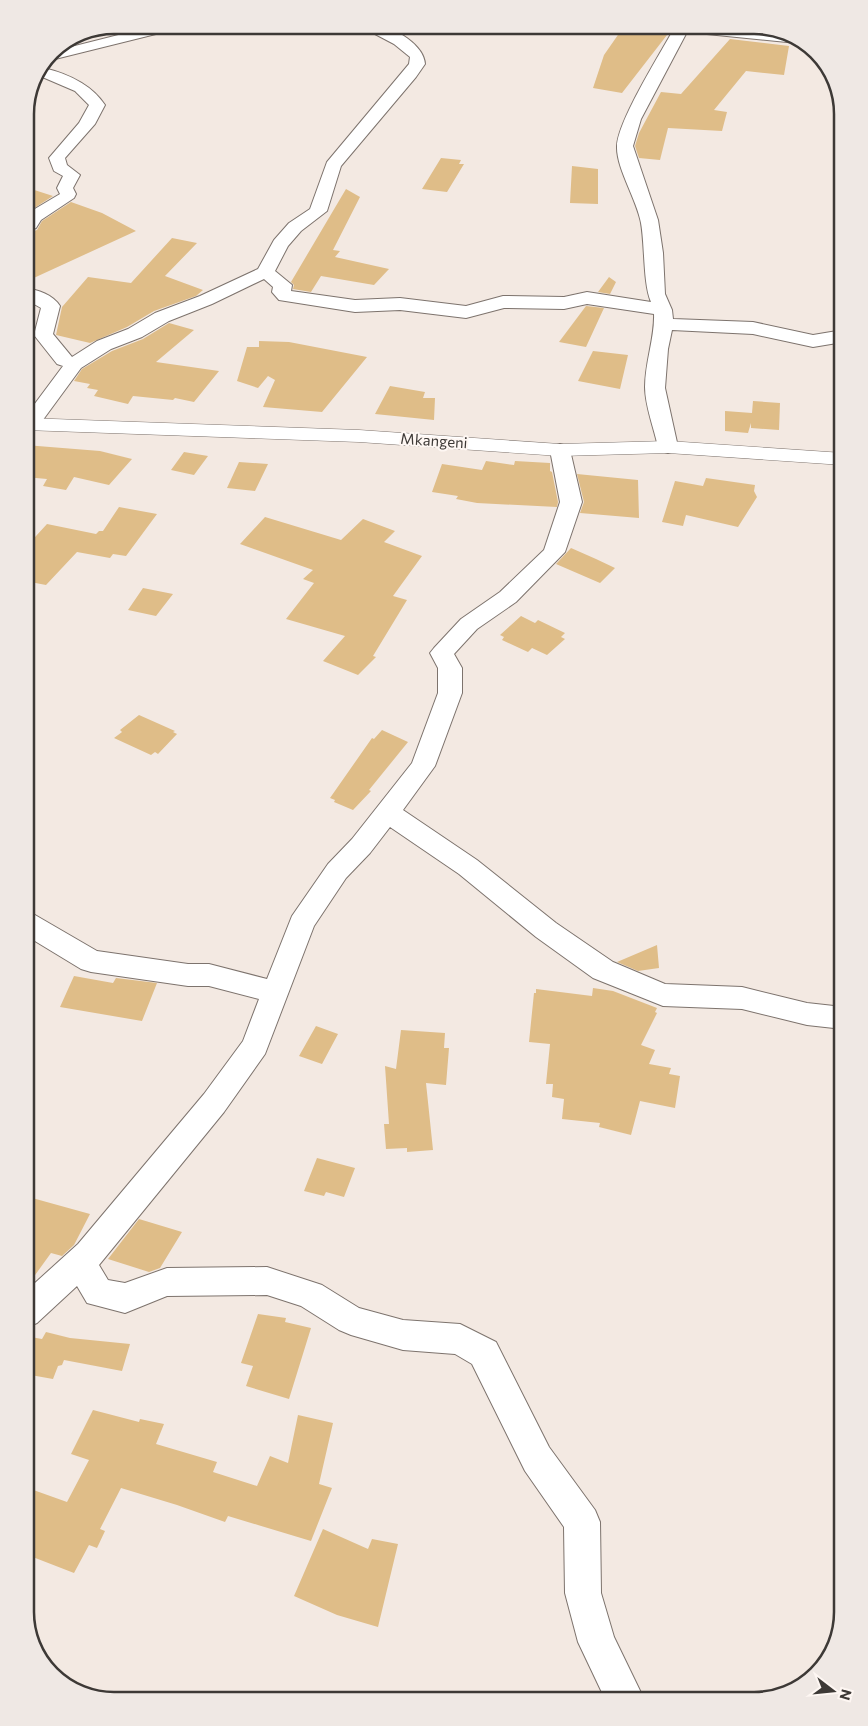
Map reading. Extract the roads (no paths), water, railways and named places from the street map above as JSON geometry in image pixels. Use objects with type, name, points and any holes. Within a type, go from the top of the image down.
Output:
[{"type":"street","points":[[62,54],[139,34]]},
{"type":"street","points":[[34,415],[74,364],[104,346],[135,333],[162,317],[206,300],[265,272],[280,244],[295,227],[318,211],[333,165],[411,74],[417,64],[417,56],[409,46],[398,38],[388,34]]},
{"type":"street","points":[[668,447],[655,388],[658,349],[664,317],[656,294],[654,253],[649,220],[631,170],[625,146],[633,119],[678,34]]},
{"type":"street","points":[[753,34],[775,37]]},
{"type":"street","points":[[34,217],[66,198],[68,194],[65,188],[72,175],[60,167],[57,158],[65,146],[88,126],[97,104],[92,95],[86,91],[45,73]]},
{"type":"street","points":[[265,272],[283,285],[281,292],[285,296],[355,306],[400,304],[466,312],[502,302],[564,302],[587,298],[664,317],[753,328],[814,341],[834,338]]},
{"type":"street","points":[[34,295],[51,306],[43,335],[64,360],[74,364]]},
{"type":"street","name":"Mkangeni","points":[[34,424],[360,436],[560,450],[668,447],[834,457]]},
{"type":"street","points":[[34,1305],[81,1262],[214,1103],[255,1046],[302,923],[337,871],[388,814],[423,766],[450,693],[450,668],[442,653],[469,624],[508,597],[554,552],[571,502],[560,450]]},
{"type":"street","points":[[388,814],[468,867],[546,930],[602,970],[663,995],[742,998],[807,1014],[834,1017]]},
{"type":"street","points":[[34,927],[91,960],[188,975],[209,975],[230,982],[276,992]]},
{"type":"street","points":[[81,1262],[98,1293],[125,1298],[167,1282],[266,1281],[311,1295],[351,1320],[403,1335],[460,1339],[484,1353],[536,1459],[582,1522],[583,1593],[597,1642],[622,1692]]}]
